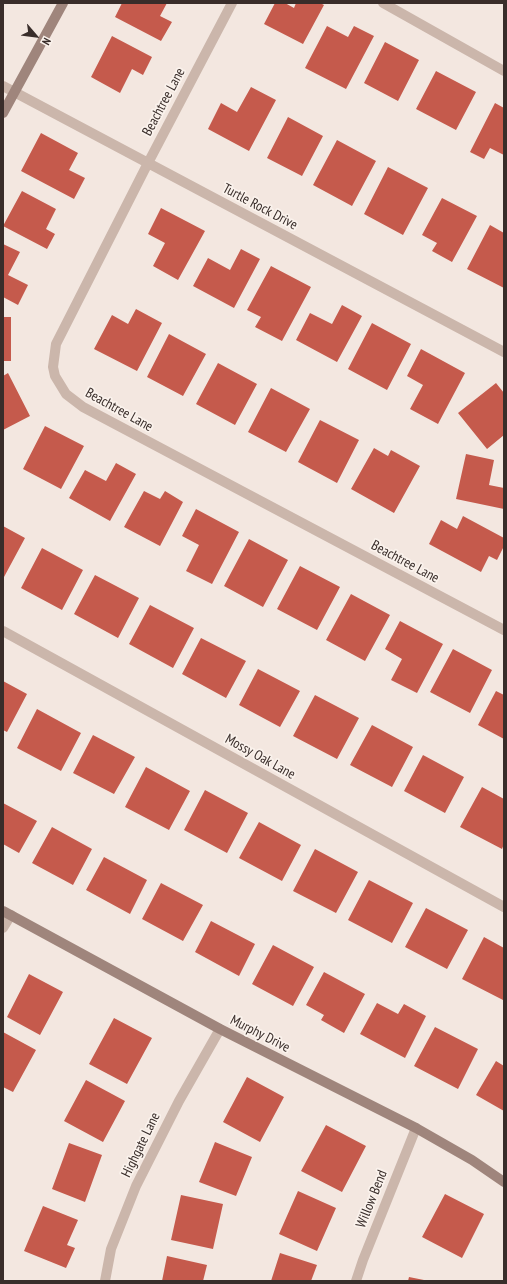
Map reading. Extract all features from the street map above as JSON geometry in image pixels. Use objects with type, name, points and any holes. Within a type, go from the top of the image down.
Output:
[{"type":"street","points":[[3,113],[63,3]]},
{"type":"street","name":"Beachtree Lane","points":[[232,3],[148,163],[56,344],[53,367],[55,376],[66,394],[83,407],[504,630]]},
{"type":"street","points":[[383,3],[504,71]]},
{"type":"street","name":"Turtle Rock Drive","points":[[3,86],[504,352]]},
{"type":"street","name":"Mossy Oak Lane","points":[[3,631],[504,907]]},
{"type":"street","points":[[3,928],[7,913]]},
{"type":"street","name":"Murphy Drive","points":[[7,913],[220,1029],[416,1128],[472,1160],[504,1182]]},
{"type":"street","name":"Highgate Lane","points":[[105,1281],[111,1249],[136,1186],[179,1101],[220,1029]]},
{"type":"street","name":"Willow Bend","points":[[356,1281],[416,1128]]},
{"type":"building","points":[[122,3],[167,3],[160,16],[172,22],[161,41],[115,17]]},
{"type":"building","points":[[275,3],[285,3],[294,8],[296,3],[320,3],[324,5],[303,44],[264,24]]},
{"type":"building","points":[[327,26],[348,37],[354,26],[374,36],[346,89],[305,68]]},
{"type":"building","points":[[112,36],[152,57],[143,75],[132,69],[120,93],[91,77]]},
{"type":"building","points":[[385,42],[419,60],[398,101],[364,83]]},
{"type":"building","points":[[436,71],[476,92],[456,130],[416,109]]},
{"type":"building","points":[[251,87],[276,100],[249,151],[208,129],[221,103],[237,112]]},
{"type":"building","points":[[495,103],[504,108],[504,155],[490,148],[484,159],[470,152]]},
{"type":"building","points":[[288,117],[323,136],[302,176],[267,158]]},
{"type":"building","points":[[41,133],[78,153],[69,170],[85,178],[74,199],[21,171]]},
{"type":"building","points":[[337,140],[376,161],[352,206],[313,185]]},
{"type":"building","points":[[388,167],[428,188],[403,235],[364,214]]},
{"type":"building","points":[[22,191],[56,209],[46,229],[55,234],[47,249],[3,226]]},
{"type":"building","points":[[442,198],[477,216],[452,262],[432,251],[437,243],[422,235]]},
{"type":"building","points":[[161,208],[205,231],[178,280],[153,266],[165,243],[148,234]]},
{"type":"building","points":[[490,225],[504,233],[504,288],[467,269]]},
{"type":"building","points":[[3,244],[20,252],[8,275],[28,285],[18,305],[3,297]]},
{"type":"building","points":[[241,249],[260,259],[234,308],[193,286],[208,258],[230,270]]},
{"type":"building","points":[[271,266],[311,287],[282,341],[255,327],[261,317],[247,310]]},
{"type":"building","points":[[342,305],[362,316],[337,362],[296,340],[310,313],[332,324]]},
{"type":"building","points":[[136,309],[162,323],[137,371],[94,349],[112,315],[128,324]]},
{"type":"building","points":[[3,317],[11,317],[11,361],[3,361]]},
{"type":"building","points":[[372,323],[411,344],[387,390],[348,369]]},
{"type":"building","points":[[169,334],[206,354],[183,396],[147,377]]},
{"type":"building","points":[[421,349],[465,373],[438,424],[410,409],[423,385],[407,376]]},
{"type":"building","points":[[218,363],[257,384],[235,425],[196,404]]},
{"type":"building","points":[[8,373],[30,416],[3,430],[3,376]]},
{"type":"building","points":[[496,383],[504,393],[504,435],[487,449],[458,413]]},
{"type":"building","points":[[271,388],[310,409],[286,452],[248,432]]},
{"type":"building","points":[[320,420],[359,440],[337,483],[298,462]]},
{"type":"building","points":[[45,426],[84,446],[61,489],[23,469]]},
{"type":"building","points":[[374,448],[388,456],[391,450],[420,466],[394,513],[351,489]]},
{"type":"building","points":[[466,454],[494,460],[489,485],[504,488],[504,509],[456,499]]},
{"type":"building","points":[[116,463],[136,474],[110,521],[69,498],[85,470],[106,481]]},
{"type":"building","points":[[144,491],[160,499],[165,491],[183,502],[160,546],[124,527]]},
{"type":"building","points":[[196,509],[239,532],[212,584],[186,571],[199,545],[182,536]]},
{"type":"building","points":[[463,516],[504,538],[504,546],[497,560],[489,556],[481,572],[429,544],[441,520],[457,529]]},
{"type":"building","points":[[3,526],[25,538],[4,577],[3,577]]},
{"type":"building","points":[[249,539],[288,560],[263,607],[224,586]]},
{"type":"building","points":[[42,548],[83,570],[62,610],[21,588]]},
{"type":"building","points":[[300,566],[340,587],[317,630],[277,609]]},
{"type":"building","points":[[95,575],[139,598],[118,638],[74,614]]},
{"type":"building","points":[[351,594],[390,615],[365,661],[326,640]]},
{"type":"building","points":[[150,605],[194,628],[173,668],[129,644]]},
{"type":"building","points":[[400,621],[443,644],[417,693],[391,680],[402,659],[385,649]]},
{"type":"building","points":[[201,638],[246,661],[226,698],[182,674]]},
{"type":"building","points":[[453,649],[492,670],[470,713],[430,692]]},
{"type":"building","points":[[258,669],[300,691],[280,727],[239,705]]},
{"type":"building","points":[[3,681],[27,694],[7,732],[3,730]]},
{"type":"building","points":[[496,691],[504,695],[504,739],[478,725]]},
{"type":"building","points":[[315,695],[359,718],[337,759],[293,736]]},
{"type":"building","points":[[37,709],[81,733],[61,771],[17,748]]},
{"type":"building","points":[[372,725],[413,747],[392,787],[350,765]]},
{"type":"building","points":[[93,735],[135,757],[114,794],[73,773]]},
{"type":"building","points":[[423,755],[464,777],[445,813],[404,791]]},
{"type":"building","points":[[146,767],[190,791],[169,830],[125,807]]},
{"type":"building","points":[[482,787],[504,799],[504,844],[502,849],[460,827]]},
{"type":"building","points":[[205,790],[248,813],[227,853],[184,830]]},
{"type":"building","points":[[3,803],[37,821],[19,853],[3,844]]},
{"type":"building","points":[[259,822],[301,845],[282,881],[239,858]]},
{"type":"building","points":[[52,827],[92,849],[73,885],[32,863]]},
{"type":"building","points":[[315,849],[358,872],[336,913],[293,891]]},
{"type":"building","points":[[104,857],[147,880],[130,914],[86,890]]},
{"type":"building","points":[[369,880],[413,903],[392,943],[348,920]]},
{"type":"building","points":[[161,883],[203,905],[183,941],[142,919]]},
{"type":"building","points":[[426,908],[468,930],[447,969],[405,947]]},
{"type":"building","points":[[211,921],[255,944],[239,976],[195,952]]},
{"type":"building","points":[[484,937],[504,948],[503,1000],[462,979]]},
{"type":"building","points":[[273,945],[314,967],[293,1006],[252,984]]},
{"type":"building","points":[[324,972],[365,994],[344,1033],[321,1020],[324,1015],[306,1005]]},
{"type":"building","points":[[29,974],[63,992],[40,1035],[7,1017]]},
{"type":"building","points":[[377,1003],[398,1014],[404,1004],[426,1016],[405,1058],[360,1034]]},
{"type":"building","points":[[114,1018],[152,1038],[127,1084],[89,1064]]},
{"type":"building","points":[[435,1027],[478,1049],[458,1089],[414,1066]]},
{"type":"building","points":[[3,1032],[36,1050],[13,1092],[3,1087]]},
{"type":"building","points":[[496,1061],[504,1066],[504,1111],[476,1095]]},
{"type":"building","points":[[247,1077],[284,1097],[260,1142],[223,1122]]},
{"type":"building","points":[[86,1080],[125,1101],[103,1142],[64,1121]]},
{"type":"building","points":[[326,1125],[366,1146],[342,1192],[301,1171]]},
{"type":"building","points":[[215,1142],[252,1157],[236,1196],[199,1182]]},
{"type":"building","points":[[69,1143],[102,1155],[85,1202],[52,1189]]},
{"type":"building","points":[[298,1191],[336,1208],[317,1251],[279,1234]]},
{"type":"building","points":[[445,1194],[484,1214],[462,1258],[422,1237]]},
{"type":"building","points":[[181,1195],[223,1204],[213,1249],[171,1240]]},
{"type":"building","points":[[43,1206],[78,1220],[67,1245],[75,1248],[66,1268],[24,1251]]},
{"type":"building","points":[[280,1253],[317,1265],[311,1281],[271,1281]]},
{"type":"building","points":[[167,1256],[207,1265],[203,1281],[162,1281]]},
{"type":"building","points":[[409,1277],[424,1280],[424,1281],[408,1281]]}]
